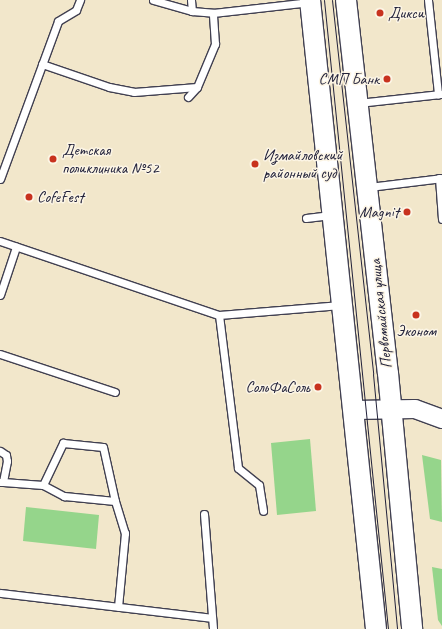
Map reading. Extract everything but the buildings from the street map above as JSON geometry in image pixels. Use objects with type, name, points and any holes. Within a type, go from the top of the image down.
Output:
[{"type":"main road","name":"Первомайская улица","points":[[346,0],[356,103],[368,187],[412,629]]},
{"type":"main road","points":[[310,1],[376,629]]},
{"type":"street","points":[[354,410],[415,409],[442,420]]},
{"type":"lane","points":[[0,179],[58,21],[76,10],[80,0]]},
{"type":"lane","points":[[153,0],[192,11],[213,13],[310,1]]},
{"type":"lane","points":[[190,0],[192,11]]},
{"type":"lane","points":[[356,103],[440,94],[428,0]]},
{"type":"lane","points":[[188,97],[197,87],[215,44],[213,13]]},
{"type":"lane","points":[[42,64],[108,87],[134,92],[197,87]]},
{"type":"lane","points":[[368,187],[441,178],[442,219]]},
{"type":"lane","points":[[306,218],[333,215]]},
{"type":"lane","points":[[0,241],[219,315],[342,305]]},
{"type":"lane","points":[[0,295],[16,247]]},
{"type":"lane","points":[[219,315],[238,468],[259,485],[263,511]]},
{"type":"lane","points":[[0,354],[115,392]]},
{"type":"lane","points":[[43,485],[63,443],[103,447],[115,501],[125,533],[118,607]]},
{"type":"lane","points":[[0,451],[6,454],[7,461],[1,482],[43,485],[64,496],[115,501]]},
{"type":"lane","points":[[204,514],[213,629]]},
{"type":"lane","points":[[0,594],[212,618]]},
{"type":"green space","points":[[310,439],[316,511],[277,515],[271,443]]},
{"type":"green space","points":[[422,455],[441,460],[442,522],[430,519]]},
{"type":"green space","points":[[26,507],[99,515],[96,549],[23,541]]},
{"type":"green space","points":[[432,567],[442,569],[442,626],[438,620]]},
{"type":"tram line","points":[[324,0],[388,629]]},
{"type":"tram line","points":[[332,0],[373,374],[397,629]]},
{"type":"place","name":"Дикси","points":[[380,13]]},
{"type":"place","name":"СМП Банк","points":[[387,79]]},
{"type":"place","name":"Детская поликлиника №52","points":[[53,159]]},
{"type":"place","name":"Измайловский районный суд","points":[[255,164]]},
{"type":"place","name":"CofeFest","points":[[29,197]]},
{"type":"place","name":"Magnit","points":[[407,212]]},
{"type":"place","name":"Эконом","points":[[416,315]]},
{"type":"place","name":"СольФаСоль","points":[[318,387]]}]
